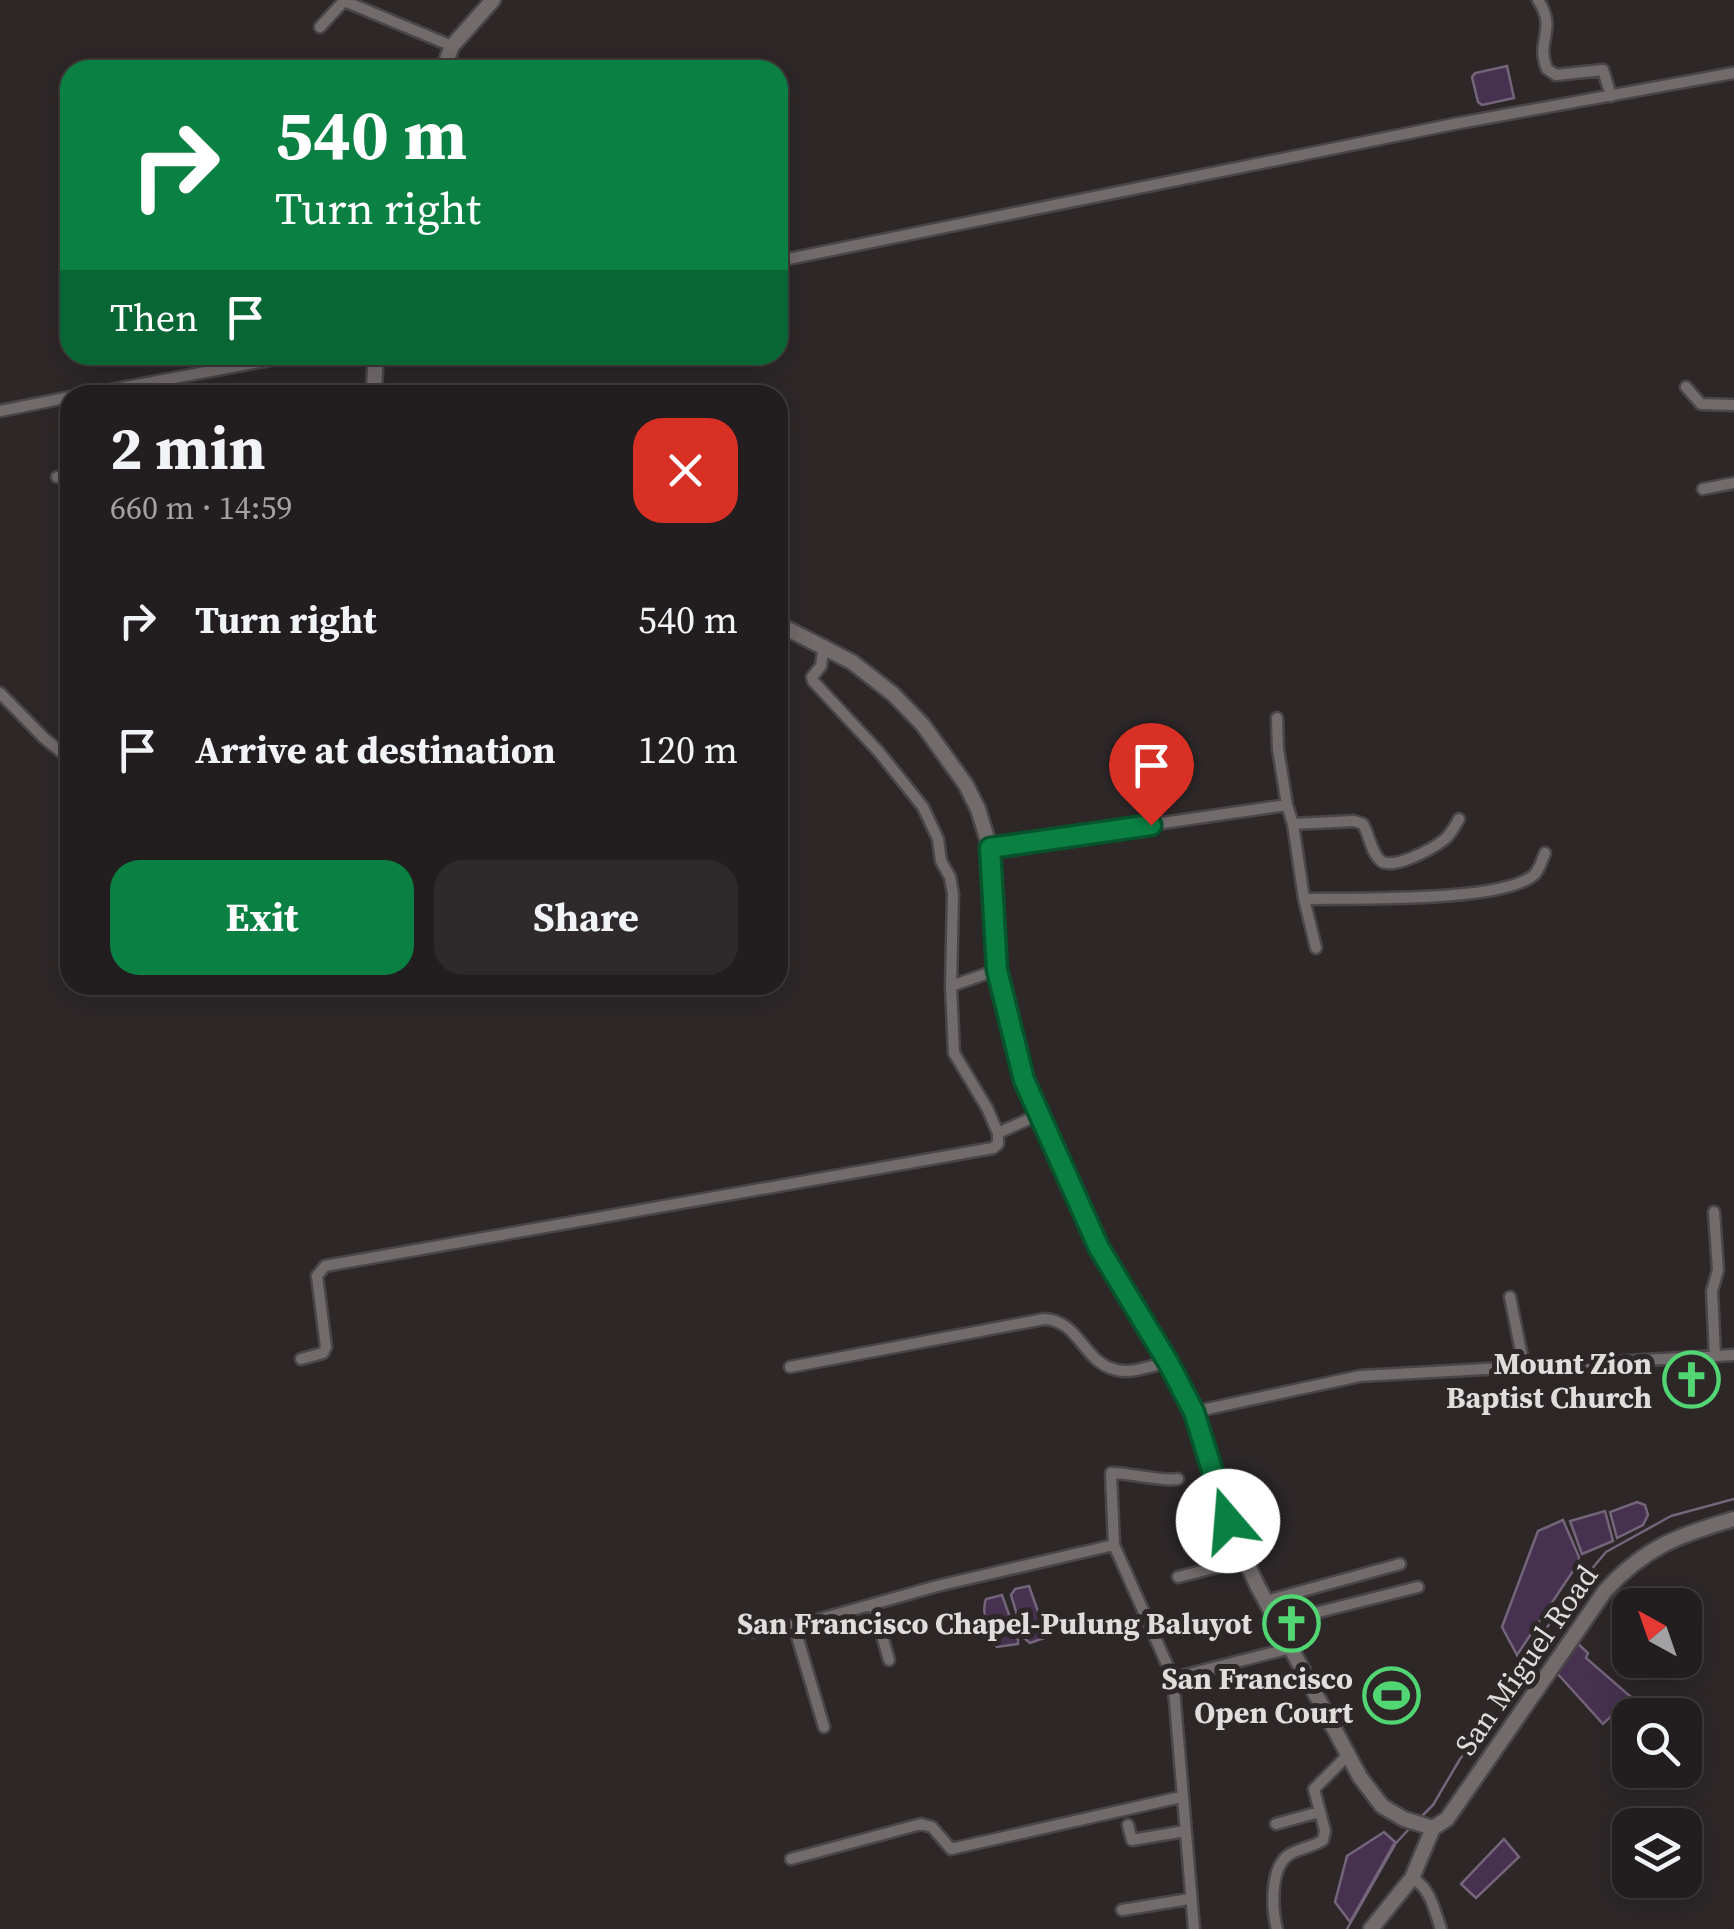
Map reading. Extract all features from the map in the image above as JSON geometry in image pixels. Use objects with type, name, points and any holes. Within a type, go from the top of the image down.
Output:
[{"type":"street","points":[[320,27],[344,0],[452,46]]},
{"type":"street","points":[[446,60],[452,46],[493,0]]},
{"type":"street","points":[[1538,0],[1548,19],[1542,52],[1547,68],[1556,75],[1603,70],[1611,96]]},
{"type":"street","points":[[788,258],[1454,124],[1734,74]]},
{"type":"street","points":[[136,385],[244,365]]},
{"type":"street","points":[[1686,387],[1701,404],[1734,405]]},
{"type":"street","points":[[0,411],[60,400]]},
{"type":"street","points":[[1703,489],[1734,483]]},
{"type":"street","points":[[788,629],[852,662],[893,694],[923,725],[966,785],[978,809],[990,848],[997,970],[1024,1080],[1038,1115],[1099,1248],[1194,1412],[1228,1521],[1348,1755],[1382,1806],[1428,1827],[1412,1878],[1371,1929]]},
{"type":"street","points":[[301,1359],[322,1353],[326,1346],[317,1276],[326,1266],[993,1148],[998,1144],[998,1134],[986,1108],[954,1053],[953,894],[938,839],[923,808],[879,752],[812,682],[822,666],[824,645]]},
{"type":"street","points":[[0,693],[60,751]]},
{"type":"street","points":[[1277,718],[1287,806],[1316,948]]},
{"type":"street","points":[[990,848],[1287,806]]},
{"type":"street","points":[[1292,824],[1359,822],[1379,859],[1386,864],[1411,858],[1445,839],[1459,819]]},
{"type":"street","points":[[1304,899],[1466,896],[1526,879],[1539,868],[1545,853]]},
{"type":"street","points":[[951,986],[997,970]]},
{"type":"street","points":[[998,1134],[1038,1115]]},
{"type":"street","points":[[1714,1212],[1718,1270],[1712,1291],[1714,1356]]},
{"type":"street","points":[[1510,1297],[1524,1366]]},
{"type":"street","points":[[790,1367],[1044,1320],[1060,1321],[1069,1327],[1110,1369],[1132,1370],[1168,1362]]},
{"type":"street","points":[[1194,1412],[1360,1376],[1734,1356]]},
{"type":"street","points":[[1178,1478],[1167,1481],[1138,1473],[1110,1474],[1114,1544],[1173,1678],[1194,1929]]},
{"type":"street","name":"San Miguel Road","points":[[1428,1827],[1448,1819],[1605,1591],[1628,1565],[1687,1533],[1734,1519]]},
{"type":"street","points":[[754,1632],[794,1626],[1114,1544]]},
{"type":"street","points":[[1178,1576],[1246,1560]]},
{"type":"street","points":[[1266,1601],[1400,1564]]},
{"type":"street","points":[[1173,1678],[1288,1641],[1304,1625],[1303,1616],[1418,1587]]},
{"type":"street","points":[[873,1604],[889,1660]]},
{"type":"street","points":[[794,1626],[824,1727]]},
{"type":"street","points":[[1277,1929],[1274,1890],[1280,1867],[1292,1853],[1324,1840],[1314,1789],[1348,1755]]},
{"type":"street","points":[[791,1859],[921,1824],[932,1827],[951,1850],[1181,1797]]},
{"type":"street","points":[[1276,1824],[1319,1812]]},
{"type":"street","points":[[1128,1825],[1132,1840],[1185,1831]]},
{"type":"street","points":[[1412,1878],[1430,1897],[1440,1929]]},
{"type":"street","points":[[1122,1910],[1189,1899]]},
{"type":"shaded area","points":[[1507,66],[1514,98],[1482,105],[1472,77]]},
{"type":"shaded area","points":[[1637,1502],[1645,1505],[1648,1515],[1643,1525],[1617,1538],[1610,1512]]},
{"type":"shaded area","points":[[1605,1511],[1613,1541],[1582,1554],[1570,1521]]},
{"type":"shaded area","points":[[1563,1520],[1579,1557],[1577,1565],[1517,1655],[1502,1627],[1538,1531]]},
{"type":"shaded area","points":[[1029,1586],[1047,1637],[1030,1643],[1024,1638],[1011,1595],[1015,1589]]},
{"type":"shaded area","points":[[1002,1595],[1018,1644],[997,1647],[984,1610],[986,1599]]},
{"type":"shaded area","points":[[1576,1642],[1588,1653],[1586,1658],[1631,1697],[1612,1698],[1612,1715],[1603,1724],[1556,1672]]},
{"type":"shaded area","name":"San Francisco Open Court","points":[[1405,1676],[1415,1691],[1380,1714],[1370,1699]]},
{"type":"shaded area","points":[[1384,1832],[1395,1842],[1350,1922],[1335,1902],[1347,1856]]},
{"type":"shaded area","points":[[1504,1839],[1519,1857],[1476,1898],[1461,1884]]},
{"type":"waterway","points":[[1422,1816],[1433,1805],[1460,1759],[1499,1714],[1506,1687],[1568,1597],[1606,1552],[1671,1516],[1734,1499]]},
{"type":"waterway","points":[[1347,1929],[1396,1843],[1409,1829]]},
{"type":"place","name":"Mount Zion Baptist Church","points":[[1691,1380]]},
{"type":"place","name":"San Francisco Chapel-Pulung Baluyot","points":[[1291,1623]]},
{"type":"place","name":"San Francisco Open Court","points":[[1392,1695]]},
{"type":"route","points":[[1151,825],[990,848],[997,970],[1024,1080],[1038,1115],[1099,1248],[1194,1412],[1228,1521]]}]
